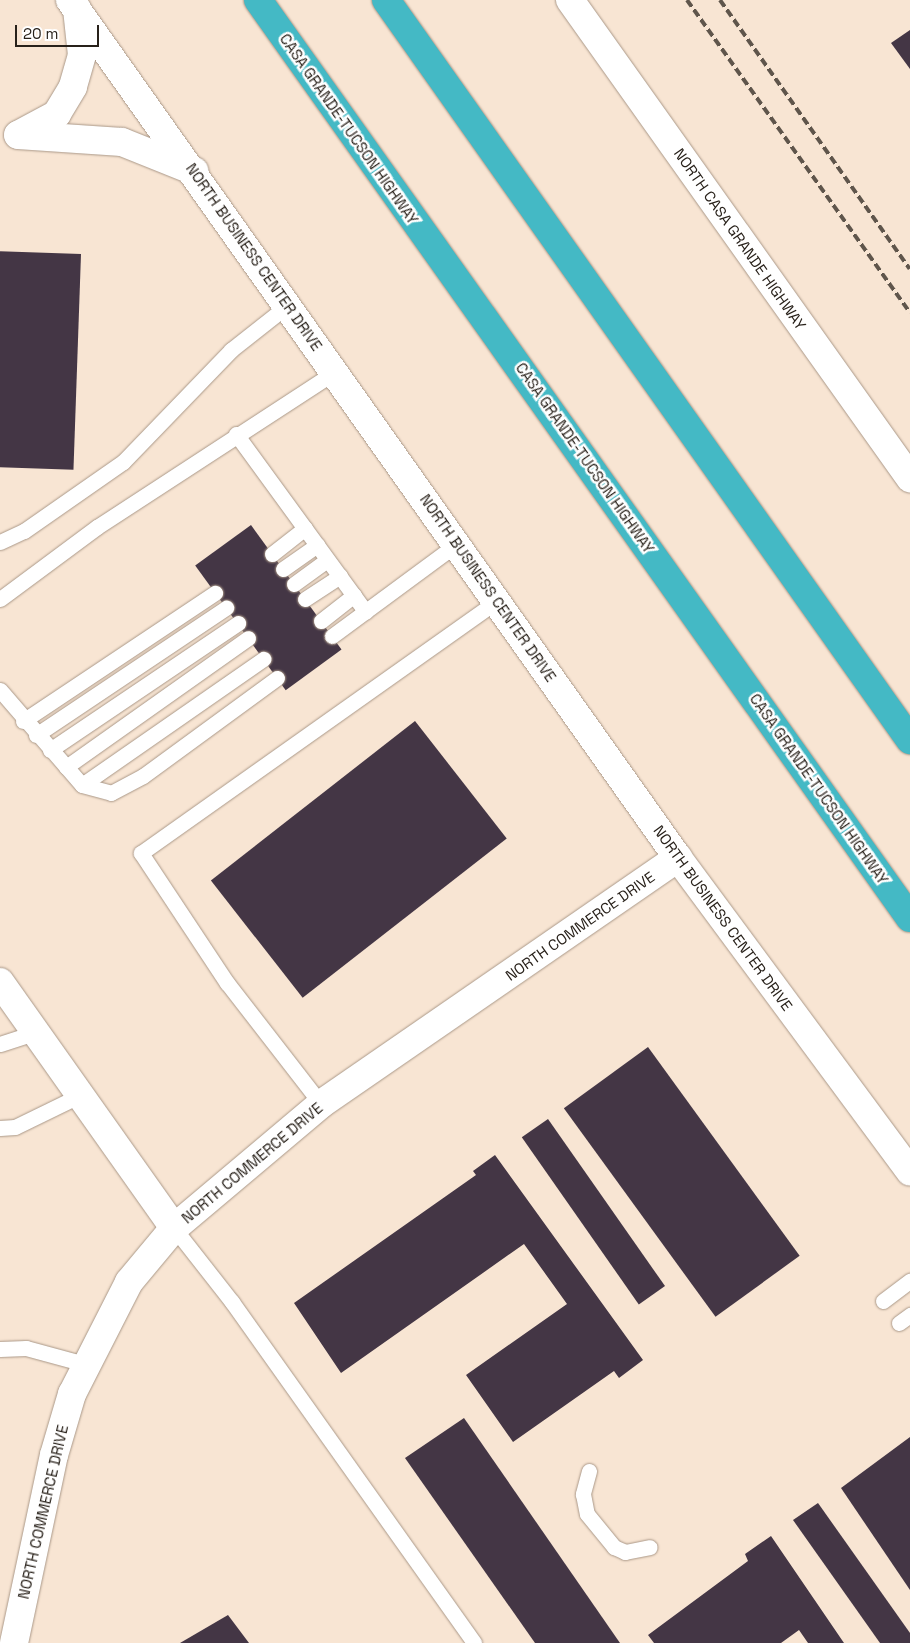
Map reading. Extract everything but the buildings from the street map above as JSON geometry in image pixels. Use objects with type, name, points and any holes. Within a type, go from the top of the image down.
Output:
[{"type":"highway","name":"CASA GRANDE-TUCSON HIGHWAY","points":[[258,0],[910,918]]},
{"type":"highway","points":[[386,0],[910,740]]},
{"type":"main road","name":"NORTH CASA GRANDE HIGHWAY","points":[[570,0],[910,478]]},
{"type":"main road","points":[[9,135],[57,114],[73,87],[82,55],[74,5]]},
{"type":"main road","name":"NORTH BUSINESS CENTER DRIVE","points":[[74,5],[194,171],[678,858],[910,1172]]},
{"type":"main road","points":[[9,135],[122,142],[194,171]]},
{"type":"main road","name":"NORTH COMMERCE DRIVE","points":[[14,1643],[54,1455],[85,1364],[129,1282],[174,1228],[321,1104],[678,858]]},
{"type":"main road","points":[[0,982],[174,1228]]},
{"type":"lane","points":[[0,542],[24,531],[123,462],[232,350],[288,305]]},
{"type":"lane","points":[[0,599],[97,527],[236,434],[335,372]]},
{"type":"lane","points":[[236,434],[366,612]]},
{"type":"lane","points":[[272,554],[305,528]]},
{"type":"lane","points":[[332,636],[457,544]]},
{"type":"lane","points":[[283,569],[317,545]]},
{"type":"lane","points":[[294,584],[328,560]]},
{"type":"lane","points":[[305,599],[340,576]]},
{"type":"lane","points":[[23,721],[215,593]]},
{"type":"lane","points":[[321,620],[354,595]]},
{"type":"lane","points":[[321,1104],[227,983],[141,853],[497,602]]},
{"type":"lane","points":[[36,735],[226,608]]},
{"type":"lane","points":[[50,750],[238,623]]},
{"type":"lane","points":[[66,766],[248,638]]},
{"type":"lane","points":[[82,785],[264,659]]},
{"type":"lane","points":[[0,690],[23,721],[82,785],[90,791],[111,794],[143,776],[277,678]]},
{"type":"lane","points":[[0,1044],[36,1032]]},
{"type":"lane","points":[[0,1128],[15,1127],[81,1095]]},
{"type":"lane","points":[[174,1228],[232,1302],[474,1643]]},
{"type":"lane","points":[[883,1301],[910,1281]]},
{"type":"lane","points":[[0,1349],[26,1348],[85,1364]]},
{"type":"lane","points":[[589,1471],[583,1494],[587,1514],[614,1547],[625,1552],[650,1547]]},
{"type":"railway","points":[[687,0],[910,313]]},
{"type":"railway","points":[[720,0],[910,269]]}]
